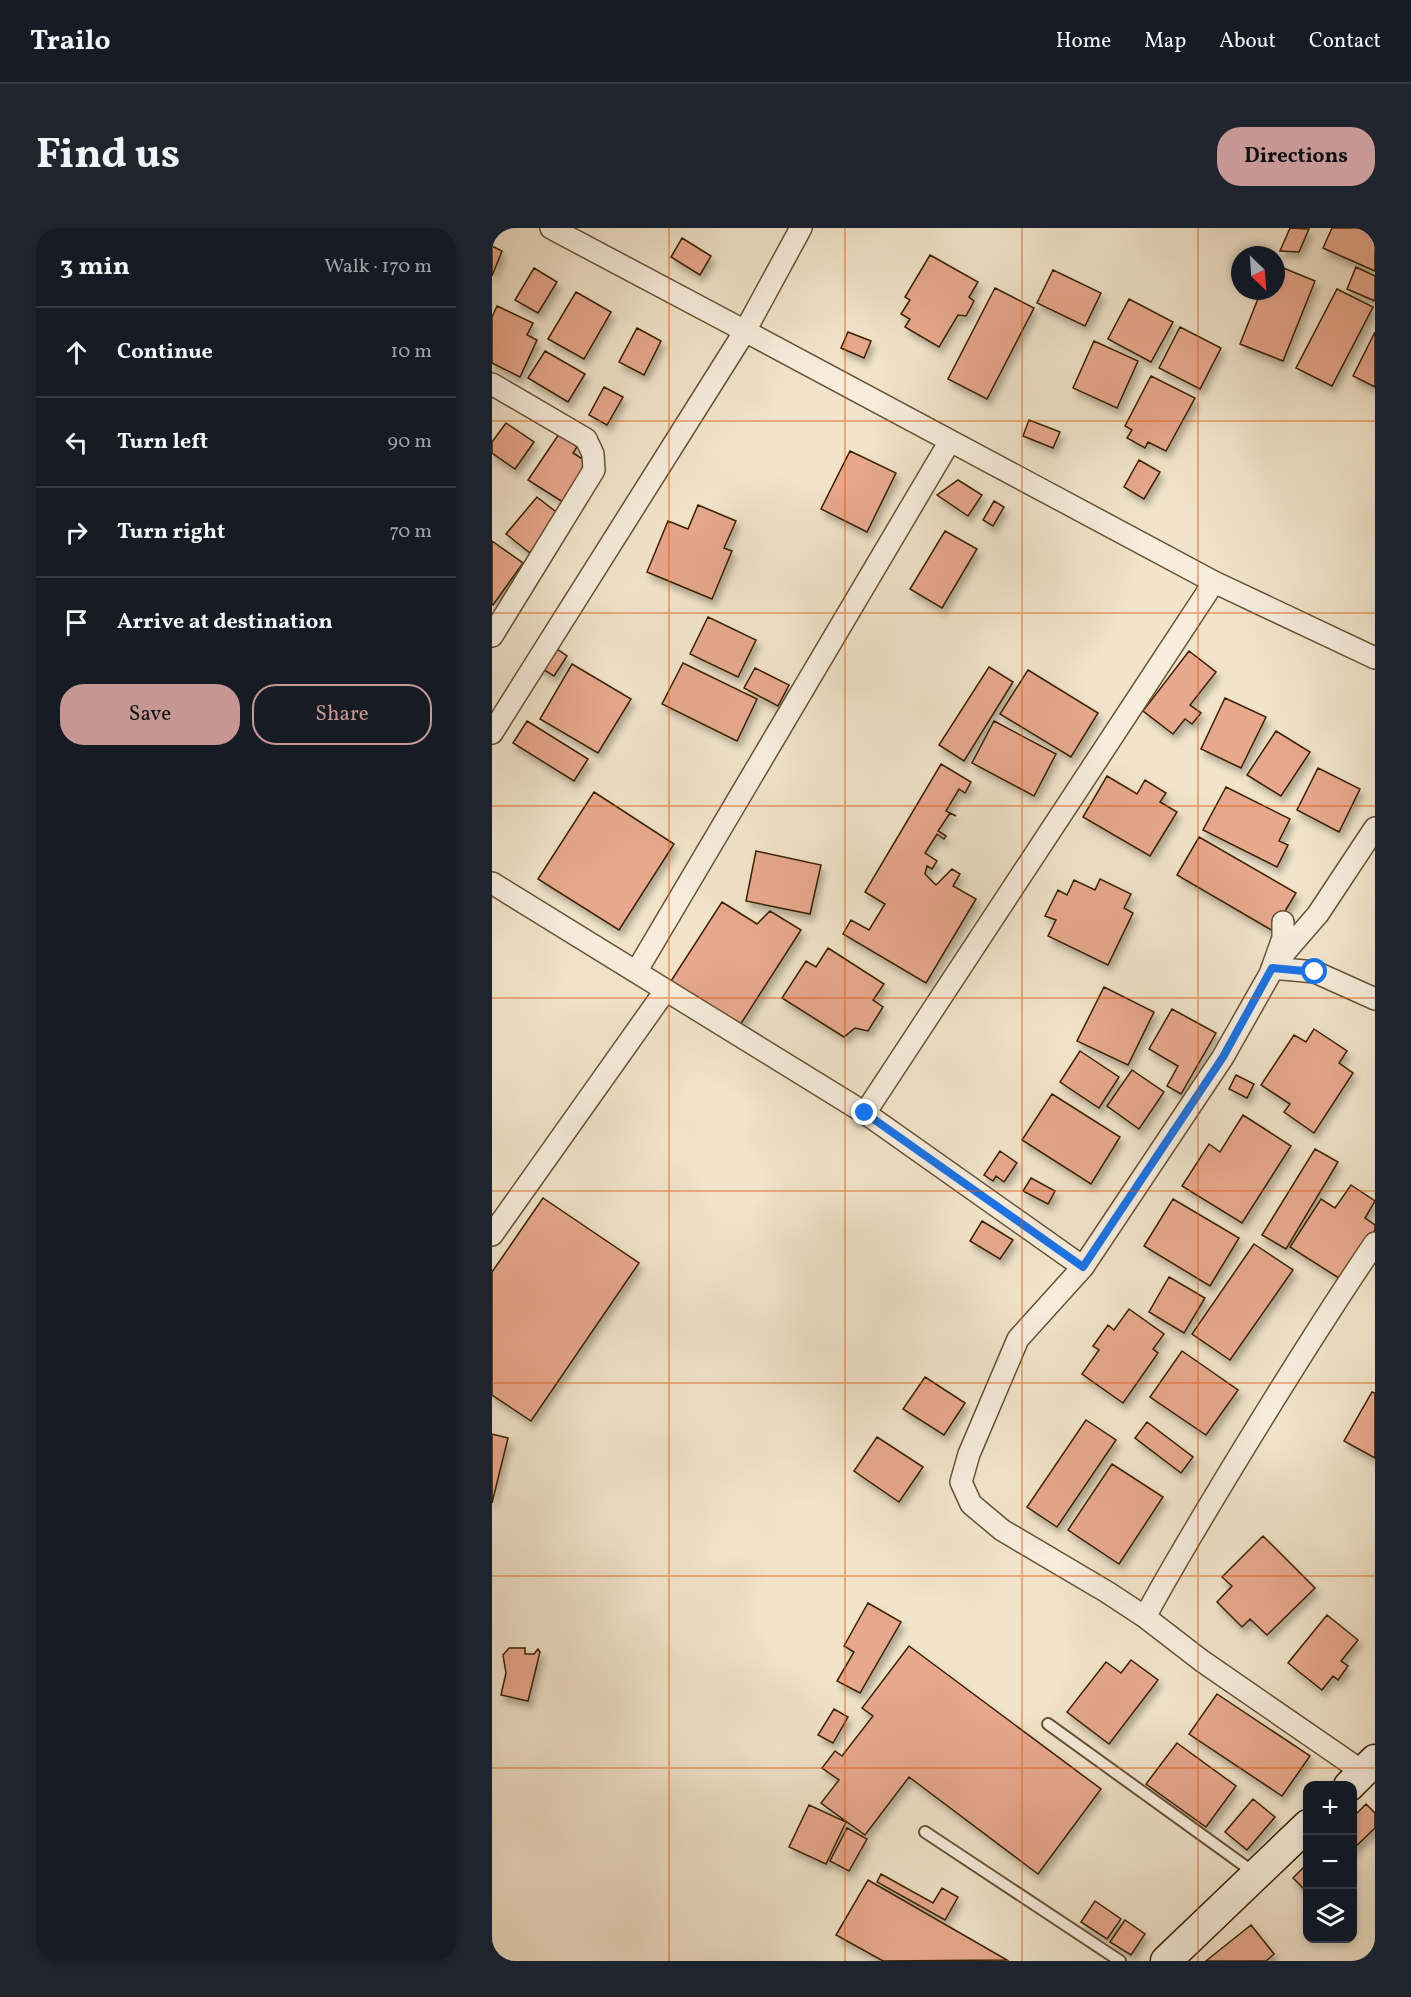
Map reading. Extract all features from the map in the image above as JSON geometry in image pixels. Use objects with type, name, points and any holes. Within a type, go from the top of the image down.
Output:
[{"type":"street","points":[[551,228],[1214,582],[1375,658]]},
{"type":"street","points":[[492,733],[745,331],[801,228]]},
{"type":"street","points":[[492,384],[585,440],[593,454],[594,470],[492,636]]},
{"type":"street","points":[[636,972],[950,441]]},
{"type":"street","points":[[865,1113],[1214,582]]},
{"type":"street","points":[[1272,968],[1318,914],[1375,828]]},
{"type":"street","points":[[492,884],[865,1113],[1083,1267]]},
{"type":"street","points":[[1283,922],[1283,938],[1272,968],[1223,1057],[1083,1267],[1018,1339],[969,1454],[961,1482],[971,1504],[1002,1530],[1144,1617],[1202,1661],[1362,1772]]},
{"type":"street","points":[[1272,968],[1315,972],[1375,999]]},
{"type":"street","points":[[492,1234],[665,991]]},
{"type":"street","points":[[1144,1617],[1271,1404],[1332,1306],[1375,1243]]},
{"type":"street","points":[[1166,1961],[1303,1830]]},
{"type":"lane","points":[[1048,1724],[1256,1874]]},
{"type":"lane","points":[[925,1832],[1120,1961]]},
{"type":"building","points":[[1290,228],[1309,229],[1299,252],[1285,251],[1285,246],[1282,246]]},
{"type":"building","points":[[1332,228],[1375,228],[1375,271],[1323,248]]},
{"type":"building","points":[[682,238],[711,256],[700,275],[671,257]]},
{"type":"building","points":[[492,246],[502,251],[492,276]]},
{"type":"building","points":[[930,255],[978,282],[969,297],[974,301],[966,316],[958,315],[939,347],[905,327],[910,319],[901,314],[910,300],[905,297]]},
{"type":"building","points":[[1356,267],[1375,276],[1375,301],[1347,289]]},
{"type":"building","points":[[534,268],[557,282],[538,313],[515,300]]},
{"type":"building","points":[[1285,269],[1315,281],[1283,361],[1240,344],[1257,300],[1285,300]]},
{"type":"building","points":[[1053,270],[1101,293],[1085,326],[1037,303]]},
{"type":"building","points":[[995,288],[1034,308],[987,399],[948,379]]},
{"type":"building","points":[[1337,289],[1373,307],[1332,386],[1296,368]]},
{"type":"building","points":[[576,292],[611,312],[584,359],[548,339]]},
{"type":"building","points":[[1129,299],[1173,322],[1151,362],[1108,339]]},
{"type":"building","points":[[497,306],[533,323],[527,335],[537,340],[520,377],[492,363],[492,317]]},
{"type":"building","points":[[1180,327],[1221,348],[1200,389],[1159,368]]},
{"type":"building","points":[[637,328],[661,341],[644,375],[619,362]]},
{"type":"building","points":[[848,332],[871,341],[864,358],[841,348]]},
{"type":"building","points":[[1375,332],[1375,387],[1353,376]]},
{"type":"building","points":[[1094,341],[1138,361],[1117,408],[1073,388]]},
{"type":"building","points":[[545,351],[585,374],[568,402],[528,378]]},
{"type":"building","points":[[1151,376],[1195,398],[1166,451],[1148,442],[1145,448],[1127,438],[1132,430],[1125,426]]},
{"type":"building","points":[[604,387],[623,397],[607,425],[589,415]]},
{"type":"building","points":[[1029,420],[1060,432],[1053,448],[1023,436]]},
{"type":"building","points":[[506,423],[534,442],[515,469],[492,453],[492,442]]},
{"type":"building","points":[[559,434],[577,447],[573,453],[592,465],[566,504],[528,480]]},
{"type":"building","points":[[850,451],[896,473],[867,532],[821,509]]},
{"type":"building","points":[[1139,460],[1160,472],[1144,499],[1124,487]]},
{"type":"building","points":[[958,480],[982,495],[968,516],[937,495]]},
{"type":"building","points":[[537,497],[560,515],[530,553],[506,534]]},
{"type":"building","points":[[994,501],[1004,507],[993,526],[983,520]]},
{"type":"building","points":[[698,505],[736,521],[724,548],[732,551],[712,599],[647,572],[668,521],[688,529]]},
{"type":"building","points":[[945,531],[977,549],[942,608],[910,589]]},
{"type":"building","points":[[492,541],[523,563],[493,605],[492,604]]},
{"type":"building","points":[[708,617],[756,640],[738,677],[690,654]]},
{"type":"building","points":[[550,644],[567,656],[554,676],[536,665]]},
{"type":"building","points":[[1189,651],[1216,672],[1190,705],[1201,713],[1192,724],[1185,719],[1173,734],[1143,711]]},
{"type":"building","points":[[683,663],[757,699],[737,741],[662,704]]},
{"type":"building","points":[[572,664],[631,699],[598,753],[540,719]]},
{"type":"building","points":[[989,667],[1013,682],[964,761],[939,745]]},
{"type":"building","points":[[755,668],[789,685],[778,706],[744,688]]},
{"type":"building","points":[[1028,670],[1098,713],[1071,757],[1000,714]]},
{"type":"building","points":[[1225,698],[1266,717],[1241,768],[1201,749]]},
{"type":"building","points":[[527,721],[588,759],[574,781],[513,743]]},
{"type":"building","points":[[994,721],[1056,754],[1034,796],[972,763]]},
{"type":"building","points":[[1276,731],[1310,752],[1281,796],[1247,775]]},
{"type":"building","points":[[941,764],[971,782],[965,793],[959,789],[946,811],[950,813],[938,831],[946,836],[944,839],[937,834],[925,853],[937,861],[932,869],[927,866],[925,874],[936,885],[952,869],[960,874],[953,886],[976,899],[926,983],[843,934],[851,920],[869,930],[885,904],[865,892]]},
{"type":"building","points":[[1318,768],[1360,789],[1339,832],[1297,810]]},
{"type":"building","points":[[1107,776],[1137,794],[1145,780],[1166,793],[1160,802],[1177,812],[1150,856],[1083,817]]},
{"type":"building","points":[[1226,787],[1290,819],[1279,841],[1288,845],[1277,867],[1203,830]]},
{"type":"building","points":[[594,792],[674,844],[619,930],[538,879]]},
{"type":"building","points":[[1199,837],[1296,893],[1273,931],[1177,875]]},
{"type":"building","points":[[756,851],[821,865],[810,914],[746,901]]},
{"type":"building","points":[[1100,879],[1131,894],[1124,908],[1133,913],[1108,965],[1048,936],[1056,920],[1045,916],[1058,890],[1067,895],[1074,880],[1095,890]]},
{"type":"building","points":[[722,902],[757,924],[770,911],[801,930],[740,1025],[671,981]]},
{"type":"building","points":[[828,948],[884,984],[873,1000],[883,1007],[868,1031],[855,1028],[844,1037],[782,998],[806,961],[816,967]]},
{"type":"building","points":[[1104,987],[1154,1012],[1128,1065],[1077,1041]]},
{"type":"building","points":[[1172,1009],[1216,1033],[1181,1094],[1167,1086],[1178,1066],[1149,1049]]},
{"type":"building","points":[[1314,1029],[1347,1051],[1339,1063],[1353,1073],[1314,1133],[1284,1112],[1290,1104],[1261,1085],[1294,1035],[1306,1042]]},
{"type":"building","points":[[1080,1051],[1119,1077],[1099,1108],[1060,1082]]},
{"type":"building","points":[[1132,1070],[1164,1092],[1139,1129],[1107,1106]]},
{"type":"building","points":[[1236,1075],[1254,1084],[1247,1098],[1229,1089]]},
{"type":"building","points":[[1052,1094],[1120,1137],[1091,1184],[1022,1140]]},
{"type":"building","points":[[1243,1115],[1291,1146],[1242,1223],[1182,1186],[1209,1144],[1220,1152]]},
{"type":"building","points":[[1315,1149],[1338,1162],[1286,1249],[1262,1235]]},
{"type":"building","points":[[1000,1151],[1017,1163],[1004,1182],[996,1176],[993,1181],[984,1175]]},
{"type":"building","points":[[1031,1178],[1055,1191],[1048,1204],[1023,1191]]},
{"type":"building","points":[[1351,1185],[1375,1201],[1365,1218],[1375,1225],[1375,1230],[1342,1280],[1290,1247],[1321,1199],[1335,1208]]},
{"type":"building","points":[[543,1198],[639,1263],[531,1421],[492,1395],[492,1272]]},
{"type":"building","points":[[1173,1199],[1239,1238],[1210,1286],[1144,1246]]},
{"type":"building","points":[[982,1221],[1013,1240],[1000,1259],[970,1241]]},
{"type":"building","points":[[1254,1244],[1293,1270],[1230,1360],[1192,1334]]},
{"type":"building","points":[[1169,1277],[1205,1298],[1184,1333],[1149,1312]]},
{"type":"building","points":[[1129,1309],[1164,1334],[1153,1349],[1158,1353],[1123,1403],[1082,1374],[1099,1350],[1093,1346],[1108,1325],[1114,1330]]},
{"type":"building","points":[[1182,1351],[1238,1390],[1206,1435],[1150,1397]]},
{"type":"building","points":[[925,1377],[965,1403],[944,1435],[903,1409]]},
{"type":"building","points":[[1372,1392],[1375,1393],[1375,1458],[1344,1441]]},
{"type":"building","points":[[1086,1420],[1116,1440],[1057,1527],[1027,1507]]},
{"type":"building","points":[[1147,1422],[1193,1457],[1181,1473],[1135,1438]]},
{"type":"building","points":[[492,1434],[508,1438],[492,1503]]},
{"type":"building","points":[[877,1437],[923,1467],[899,1502],[854,1471]]},
{"type":"building","points":[[1112,1464],[1163,1497],[1119,1564],[1068,1530]]},
{"type":"building","points":[[1263,1536],[1315,1588],[1267,1635],[1250,1619],[1242,1627],[1217,1602],[1232,1586],[1222,1577]]},
{"type":"building","points":[[868,1603],[901,1622],[860,1693],[837,1681],[854,1652],[844,1646]]},
{"type":"building","points":[[1327,1615],[1358,1640],[1341,1661],[1348,1666],[1338,1680],[1333,1676],[1322,1690],[1288,1663]]},
{"type":"building","points":[[909,1646],[1101,1789],[1038,1874],[909,1777],[865,1835],[821,1803],[839,1780],[822,1768],[835,1751],[842,1756],[873,1716],[862,1708]]},
{"type":"building","points":[[509,1648],[525,1648],[525,1654],[534,1654],[538,1649],[540,1652],[528,1701],[501,1695],[506,1673],[503,1655]]},
{"type":"building","points":[[1131,1660],[1158,1680],[1109,1744],[1067,1712],[1106,1662],[1121,1673]]},
{"type":"building","points":[[1217,1694],[1310,1756],[1282,1796],[1189,1734]]},
{"type":"building","points":[[834,1709],[848,1717],[833,1743],[818,1735]]},
{"type":"building","points":[[1177,1743],[1236,1786],[1206,1827],[1146,1784]]},
{"type":"building","points":[[1253,1799],[1275,1817],[1247,1850],[1225,1832]]},
{"type":"building","points":[[1366,1804],[1375,1813],[1375,1828],[1357,1845],[1357,1835],[1357,1813]]},
{"type":"building","points":[[809,1805],[846,1822],[826,1864],[789,1847]]},
{"type":"building","points":[[847,1828],[867,1839],[849,1871],[830,1861]]},
{"type":"building","points":[[1303,1868],[1303,1888],[1293,1878]]},
{"type":"building","points":[[881,1874],[933,1903],[942,1888],[958,1897],[945,1920],[877,1882]]},
{"type":"building","points":[[868,1880],[1007,1960],[883,1961],[836,1935]]},
{"type":"building","points":[[1095,1901],[1121,1919],[1107,1939],[1081,1922]]},
{"type":"building","points":[[1125,1920],[1145,1934],[1131,1955],[1110,1942]]},
{"type":"building","points":[[1251,1925],[1274,1954],[1266,1961],[1206,1961]]},
{"type":"route","points":[[865,1113],[1083,1267],[1223,1057],[1272,968],[1315,972]]}]
